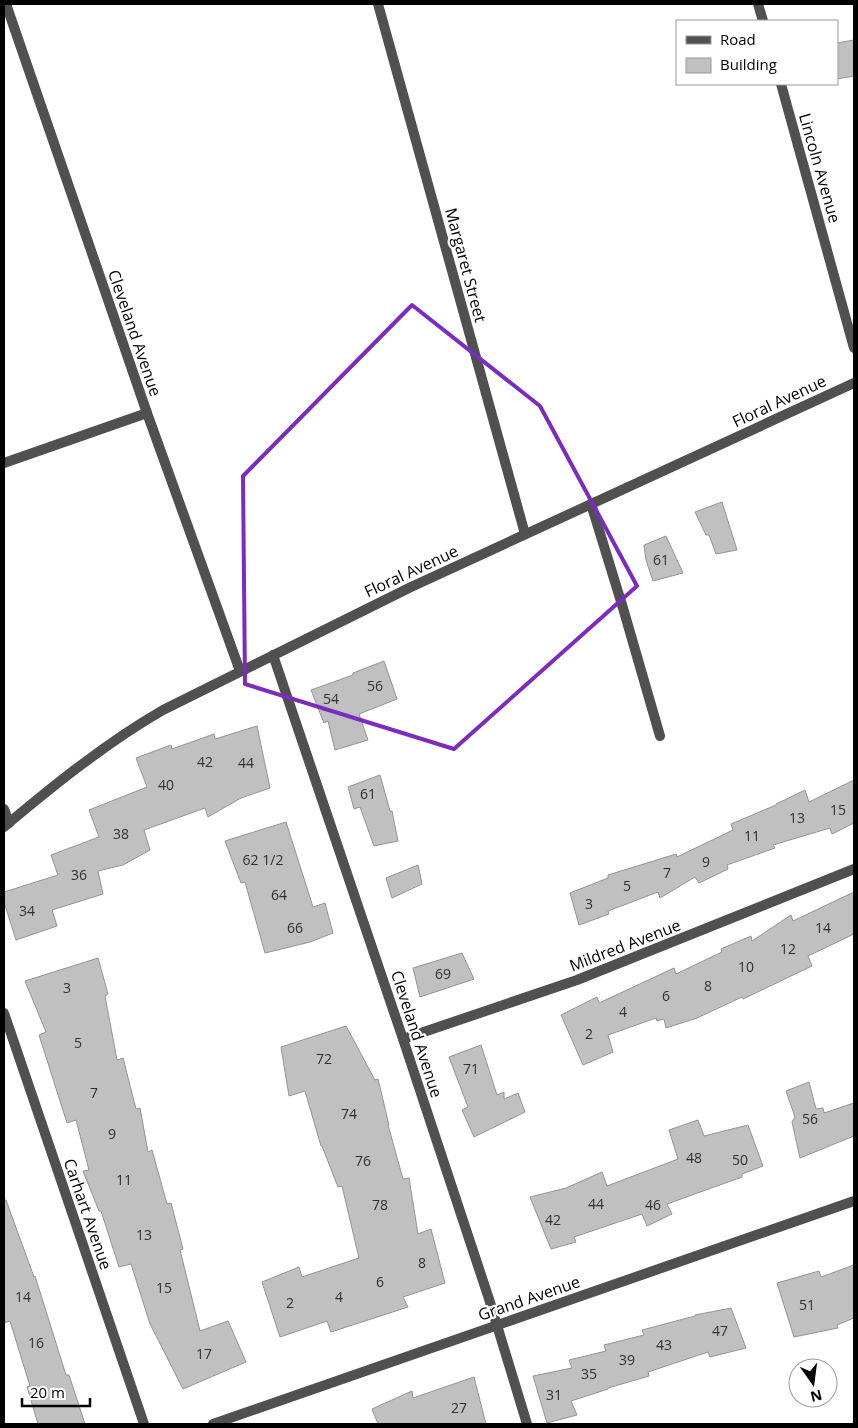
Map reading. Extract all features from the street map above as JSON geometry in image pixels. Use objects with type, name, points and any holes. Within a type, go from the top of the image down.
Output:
[{"type":"street","name":"Cleveland Avenue","points":[[6,4],[147,413],[240,671]]},
{"type":"street","name":"Margaret Street","points":[[378,4],[525,534]]},
{"type":"street","points":[[758,4],[763,20]]},
{"type":"street","name":"Lincoln Avenue","points":[[781,85],[854,348]]},
{"type":"street","name":"Floral Avenue","points":[[6,825],[127,731],[163,710],[411,586],[854,383]]},
{"type":"street","points":[[4,463],[147,413]]},
{"type":"street","points":[[591,504],[624,608],[660,736]]},
{"type":"street","name":"Cleveland Avenue","points":[[272,655],[403,1040],[497,1325],[527,1424]]},
{"type":"street","points":[[4,809],[6,825]]},
{"type":"street","name":"Mildred Avenue","points":[[403,1040],[577,980],[854,869]]},
{"type":"street","name":"Carhart Avenue","points":[[4,1013],[144,1424]]},
{"type":"street","name":"Grand Avenue","points":[[213,1424],[854,1201]]},
{"type":"highlighted area","points":[[412,305],[540,406],[637,586],[454,749],[245,684],[243,476]]},
{"type":"building","points":[[854,40],[854,76],[838,79],[838,43]]},
{"type":"building","points":[[722,502],[737,550],[716,554],[709,535],[706,535],[695,512]]},
{"type":"building","points":[[666,536],[683,573],[653,581],[646,560],[644,545]]},
{"type":"building","points":[[384,661],[397,699],[359,714],[368,740],[335,750],[328,721],[324,723],[311,690],[353,675],[353,673]]},
{"type":"building","points":[[257,726],[270,788],[241,798],[208,817],[205,808],[144,830],[150,850],[123,865],[98,871],[103,894],[52,910],[57,926],[16,940],[4,902],[4,892],[58,875],[51,855],[99,837],[89,810],[147,787],[136,758],[171,745],[172,749],[214,734],[215,739]]},
{"type":"building","points":[[380,775],[390,811],[392,811],[398,841],[374,846],[360,807],[354,809],[348,787]]},
{"type":"building","points":[[854,780],[854,823],[832,834],[830,828],[773,845],[775,848],[727,865],[728,869],[699,883],[695,877],[660,898],[658,892],[608,911],[609,914],[579,925],[570,893],[608,878],[608,875],[676,854],[677,857],[733,830],[731,824],[776,805],[805,790],[809,802]]},
{"type":"building","points":[[286,822],[313,907],[325,903],[333,933],[310,942],[265,953],[245,882],[241,883],[225,841]]},
{"type":"building","points":[[418,865],[422,884],[392,898],[386,878]]},
{"type":"building","points":[[854,892],[854,934],[808,956],[812,966],[743,999],[742,997],[697,1018],[666,1028],[664,1019],[657,1021],[656,1018],[608,1035],[613,1052],[583,1065],[561,1015],[597,997],[599,1003],[674,968],[676,974],[722,952],[721,949],[751,936],[752,941],[791,915],[793,921]]},
{"type":"building","points":[[462,953],[474,979],[420,997],[413,968]]},
{"type":"building","points":[[98,958],[108,994],[105,996],[117,1060],[123,1058],[136,1109],[140,1108],[148,1152],[152,1150],[167,1204],[171,1203],[183,1249],[180,1250],[200,1331],[228,1321],[246,1362],[183,1389],[150,1324],[131,1264],[119,1267],[101,1211],[99,1211],[83,1171],[89,1170],[76,1120],[67,1123],[39,1035],[46,1032],[25,981]]},
{"type":"building","points":[[346,1026],[375,1080],[378,1079],[403,1179],[409,1178],[418,1234],[431,1229],[445,1283],[403,1297],[408,1307],[331,1332],[327,1321],[280,1337],[262,1282],[299,1267],[302,1277],[359,1258],[342,1186],[338,1187],[321,1146],[305,1091],[289,1096],[281,1047]]},
{"type":"building","points":[[481,1045],[497,1095],[504,1092],[504,1099],[518,1093],[525,1112],[474,1137],[462,1110],[468,1107],[449,1057]]},
{"type":"building","points":[[809,1082],[816,1109],[823,1108],[824,1113],[854,1103],[854,1136],[800,1158],[792,1122],[795,1117],[786,1091]]},
{"type":"building","points":[[698,1120],[704,1136],[748,1125],[763,1166],[742,1174],[742,1177],[667,1204],[672,1214],[647,1226],[642,1214],[574,1237],[576,1242],[551,1249],[530,1197],[566,1188],[602,1172],[607,1186],[678,1159],[669,1130]]},
{"type":"building","points":[[4,1200],[6,1200],[35,1276],[66,1375],[69,1375],[85,1424],[38,1424],[27,1387],[30,1386],[10,1321],[4,1323]]},
{"type":"building","points":[[854,1265],[854,1318],[837,1325],[838,1328],[794,1337],[777,1283],[819,1271],[821,1277]]},
{"type":"building","points":[[731,1308],[746,1348],[710,1357],[708,1352],[648,1372],[649,1376],[571,1401],[577,1415],[547,1423],[533,1376],[572,1368],[569,1360],[606,1351],[604,1345],[644,1335],[642,1330],[695,1315]]},
{"type":"building","points":[[474,1377],[486,1424],[378,1424],[372,1409],[412,1391],[413,1398]]}]
